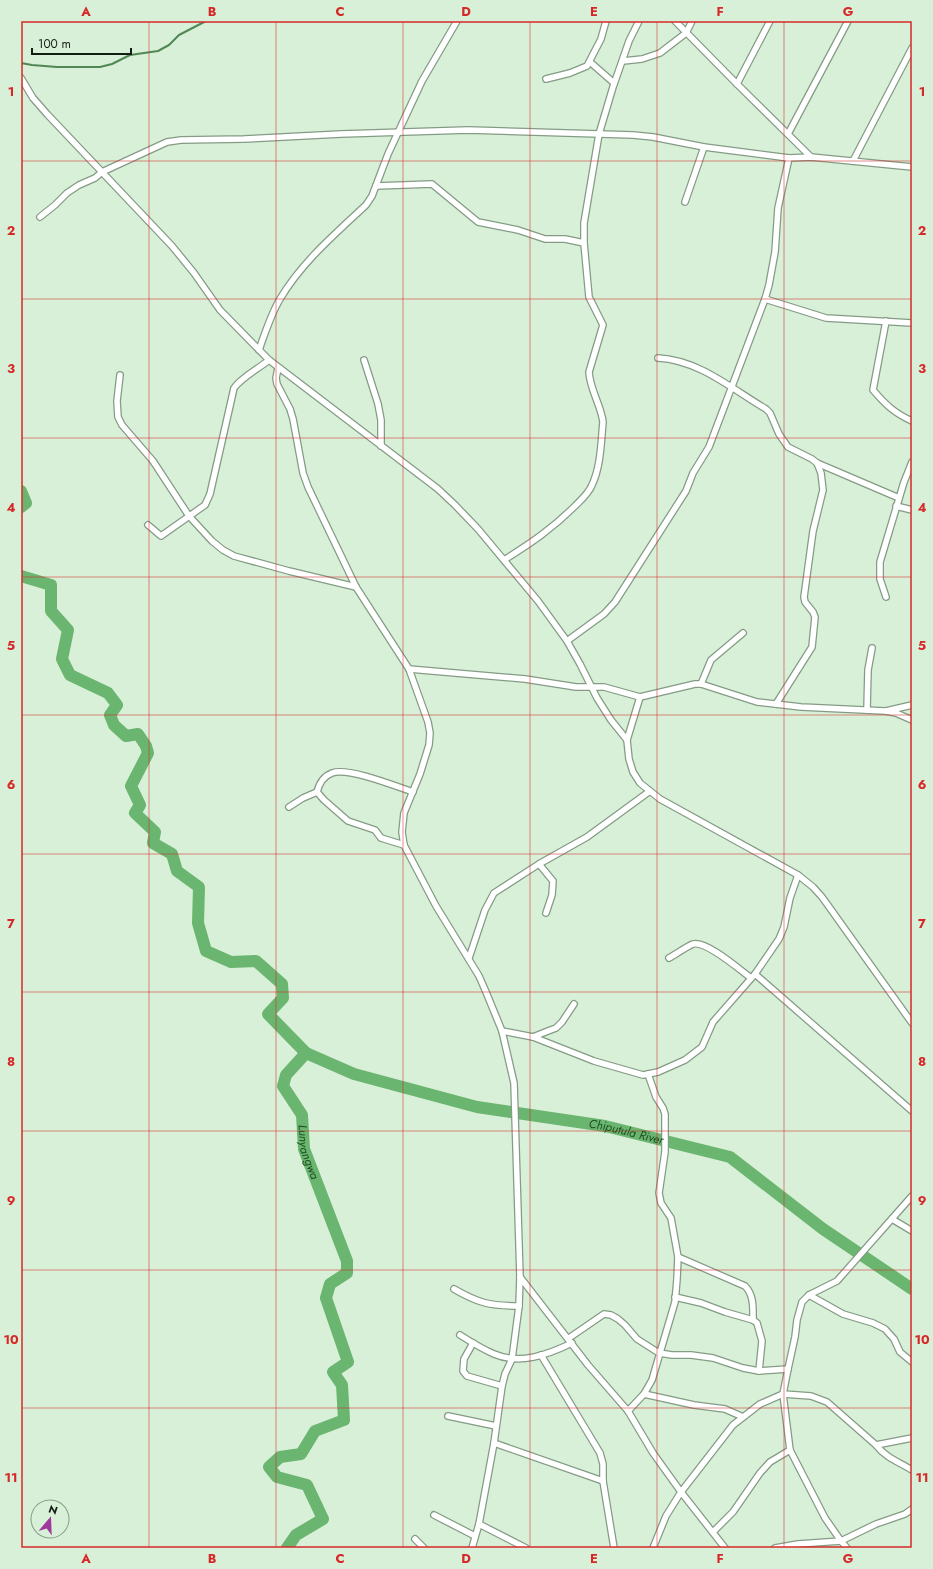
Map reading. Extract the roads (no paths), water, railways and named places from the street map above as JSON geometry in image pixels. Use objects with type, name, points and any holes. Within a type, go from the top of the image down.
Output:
[{"type":"street","points":[[259,350],[277,305],[292,282],[314,255],[366,205],[372,196],[398,132],[428,70],[457,21]]},
{"type":"street","points":[[546,79],[584,68],[590,62],[601,39],[606,21]]},
{"type":"street","points":[[504,560],[545,533],[582,500],[592,487],[596,473],[602,415],[589,379],[589,372],[603,325],[590,297],[584,243],[584,223],[599,134],[614,83],[629,41],[639,21]]},
{"type":"street","points":[[675,21],[811,157]]},
{"type":"street","points":[[623,61],[642,59],[660,53],[686,33],[692,21]]},
{"type":"street","points":[[737,84],[770,21]]},
{"type":"street","points":[[788,134],[848,21]]},
{"type":"street","points":[[853,161],[912,48]]},
{"type":"street","points":[[590,62],[614,83]]},
{"type":"street","points":[[21,78],[33,98],[47,114],[172,246],[194,273],[220,310],[269,360],[416,472],[455,504],[504,560],[567,641],[591,688],[611,720],[627,740]]},
{"type":"street","points":[[40,217],[67,193],[79,185],[96,178],[102,172],[173,141],[468,130],[599,134],[653,137],[704,147],[789,158],[811,157],[912,167]]},
{"type":"street","points":[[686,202],[704,147]]},
{"type":"street","points":[[567,641],[604,614],[615,602],[686,490],[693,473],[709,447],[769,285],[775,252],[778,208],[789,158]]},
{"type":"street","points":[[376,186],[432,184],[478,222],[518,230],[546,239],[565,239],[584,243]]},
{"type":"street","points":[[765,299],[826,318],[912,324]]},
{"type":"street","points":[[886,322],[873,390],[884,403],[897,414],[912,421]]},
{"type":"street","points":[[658,358],[677,361],[698,368],[770,413],[779,434],[788,447],[812,459],[816,463],[821,473],[823,490],[812,536],[804,597],[805,602],[815,617],[814,641],[808,654],[776,704]]},
{"type":"street","points":[[148,525],[161,536],[205,505],[209,499],[234,388],[240,381],[255,372],[269,360]]},
{"type":"street","points":[[364,360],[378,404],[381,420],[381,446]]},
{"type":"street","points":[[278,368],[276,378],[277,384],[290,409],[303,473],[308,487],[356,587],[409,669],[428,722],[430,733],[429,744],[413,792],[404,813],[402,832],[404,845],[436,906],[469,958],[486,992],[502,1031],[514,1083],[520,1278],[519,1306],[512,1359],[504,1374],[494,1443],[479,1524],[472,1548]]},
{"type":"street","points":[[120,375],[117,410],[118,418],[122,425],[153,461],[189,516],[223,550],[234,556],[356,587]]},
{"type":"street","points":[[886,596],[880,579],[880,562],[906,474],[912,462]]},
{"type":"street","points":[[816,463],[899,498]]},
{"type":"street","points":[[896,506],[912,510]]},
{"type":"street","points":[[701,684],[711,660],[743,633]]},
{"type":"street","points":[[867,710],[868,670],[872,648]]},
{"type":"street","points":[[409,669],[525,679],[576,688],[604,687],[640,697],[695,684],[701,684],[758,702],[812,708],[885,711],[896,713],[912,720]]},
{"type":"street","points":[[640,697],[627,740],[629,759],[633,772],[640,783],[660,799],[798,875],[813,887],[822,897],[912,1023]]},
{"type":"street","points":[[885,711],[912,705]]},
{"type":"street","points":[[404,845],[381,838],[375,830],[348,821],[324,800],[318,792],[319,785],[326,776],[339,772],[356,774],[413,792]]},
{"type":"street","points":[[469,958],[485,910],[494,893],[539,864],[587,837],[650,791]]},
{"type":"street","points":[[289,807],[318,792]]},
{"type":"street","points":[[539,864],[553,881],[552,895],[546,913]]},
{"type":"street","points":[[502,1031],[533,1037],[601,1063],[643,1075],[658,1072],[685,1060],[702,1047],[712,1022],[753,976],[779,939],[784,928],[790,898],[798,875]]},
{"type":"street","points":[[668,958],[694,944],[702,945],[720,954],[753,976],[912,1111]]},
{"type":"street","points":[[533,1037],[556,1028],[574,1004]]},
{"type":"street","points":[[628,1411],[644,1394],[652,1380],[665,1340],[675,1302],[678,1257],[671,1218],[661,1203],[659,1193],[666,1139],[665,1114],[656,1097],[648,1074]]},
{"type":"street","points":[[847,1548],[825,1518],[790,1450],[783,1394],[793,1349],[797,1320],[802,1302],[809,1295],[837,1281],[912,1196]]},
{"type":"street","points":[[892,1219],[912,1231]]},
{"type":"street","points":[[678,1257],[745,1286],[748,1289],[753,1299],[753,1320],[758,1328],[762,1341],[759,1371]]},
{"type":"street","points":[[520,1278],[604,1384],[628,1411],[653,1453],[681,1492],[726,1548]]},
{"type":"street","points":[[454,1289],[484,1304],[519,1306]]},
{"type":"street","points":[[809,1295],[842,1314],[873,1323],[884,1329],[894,1339],[900,1352],[912,1362]]},
{"type":"street","points":[[675,1297],[701,1303],[753,1320]]},
{"type":"street","points":[[460,1336],[494,1354],[512,1359],[527,1358],[541,1355],[570,1340],[604,1314],[611,1314],[625,1325],[637,1339],[660,1353],[713,1358],[743,1368],[759,1371],[788,1369]]},
{"type":"street","points":[[473,1343],[464,1359],[463,1371],[467,1376],[502,1386]]},
{"type":"street","points":[[541,1355],[598,1448],[602,1459],[603,1481],[614,1548]]},
{"type":"street","points":[[644,1394],[694,1405],[725,1409],[743,1417]]},
{"type":"street","points":[[653,1548],[666,1516],[681,1492],[733,1425],[760,1404],[783,1394],[811,1396],[827,1402],[876,1445],[882,1453],[912,1470]]},
{"type":"street","points":[[448,1416],[496,1426]]},
{"type":"street","points":[[876,1445],[912,1438]]},
{"type":"street","points":[[494,1443],[603,1481]]},
{"type":"street","points":[[713,1532],[733,1512],[760,1473],[770,1462],[790,1450]]},
{"type":"street","points":[[775,1548],[798,1544],[841,1541],[876,1524],[905,1514],[912,1509]]},
{"type":"street","points":[[434,1515],[475,1536]]},
{"type":"street","points":[[479,1524],[526,1548]]},
{"type":"street","points":[[415,1539],[424,1548]]},
{"type":"waterway","points":[[21,63],[57,67],[100,67],[112,64],[130,55],[158,51],[169,45],[179,35],[206,21]]},
{"type":"waterway","name":"Lunyangwa","points":[[21,491],[26,503],[21,507]]},
{"type":"waterway","name":"Lunyangwa","points":[[21,576],[51,585],[51,611],[68,630],[62,659],[70,675],[108,693],[117,705],[110,715],[114,725],[126,736],[138,734],[146,746],[148,753],[131,786],[140,805],[135,813],[155,832],[153,843],[172,854],[177,871],[199,887],[198,923],[206,951],[231,962],[256,961],[282,984],[283,998],[268,1014],[306,1053],[286,1075],[283,1086],[302,1115],[304,1149],[347,1261],[347,1273],[330,1284],[326,1298],[348,1362],[333,1372],[342,1385],[344,1420],[315,1431],[301,1454],[280,1457],[269,1467],[277,1477],[307,1485],[323,1519],[296,1535],[287,1548]]},
{"type":"waterway","name":"Chiputula River","points":[[306,1053],[354,1074],[477,1107],[605,1126],[730,1157],[823,1229],[912,1289]]}]
